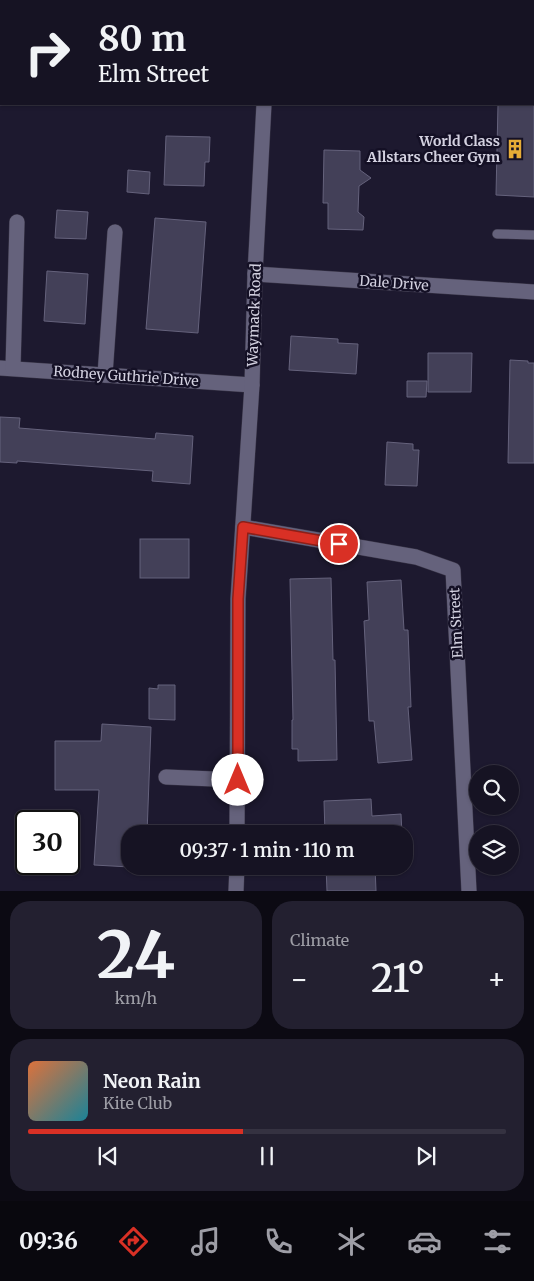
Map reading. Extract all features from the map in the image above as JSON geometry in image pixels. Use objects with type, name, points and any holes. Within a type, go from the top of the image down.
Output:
[{"type":"street","name":"Waymack Road","points":[[237,825],[238,599],[252,385],[255,274],[264,105]]},
{"type":"street","points":[[7,368],[17,222]]},
{"type":"street","points":[[105,375],[116,232]]},
{"type":"street","name":"Dale Drive","points":[[255,274],[534,292]]},
{"type":"street","name":"Rodney Guthrie Drive","points":[[7,368],[252,385]]},
{"type":"street","name":"Elm Street","points":[[243,527],[416,557],[453,570],[469,891]]},
{"type":"street","points":[[166,778],[238,780]]},
{"type":"street","points":[[236,891],[237,875]]},
{"type":"lane","points":[[497,234],[534,235]]},
{"type":"building","name":"World Class Allstars Cheer Gym","points":[[498,105],[534,105],[534,197],[496,195]]},
{"type":"building","points":[[166,136],[210,137],[209,162],[205,162],[204,186],[164,185]]},
{"type":"building","points":[[324,150],[360,151],[360,170],[371,178],[359,186],[358,212],[364,217],[363,230],[328,229],[328,203],[323,203]]},
{"type":"building","points":[[128,170],[150,172],[149,194],[127,192]]},
{"type":"building","points":[[57,210],[88,212],[86,239],[55,238]]},
{"type":"building","points":[[155,218],[206,222],[198,333],[146,329]]},
{"type":"building","points":[[47,271],[88,274],[85,324],[44,321]]},
{"type":"building","points":[[291,336],[338,339],[338,343],[358,344],[356,374],[289,370]]},
{"type":"building","points":[[428,353],[472,353],[471,392],[428,392]]},
{"type":"building","points":[[510,360],[534,363],[534,463],[508,463]]},
{"type":"building","points":[[407,381],[427,381],[426,397],[407,397]]},
{"type":"building","points":[[0,417],[20,418],[19,428],[155,439],[156,433],[193,436],[190,484],[152,481],[153,471],[17,461],[17,463],[0,462]]},
{"type":"building","points":[[387,442],[413,444],[413,450],[419,450],[417,486],[385,485]]},
{"type":"building","points":[[140,539],[189,539],[189,578],[140,578]]},
{"type":"building","points":[[331,578],[337,760],[298,761],[298,749],[292,749],[290,579]]},
{"type":"building","points":[[401,580],[404,630],[408,630],[411,707],[408,707],[412,760],[378,763],[374,721],[369,721],[364,621],[369,620],[367,582]]},
{"type":"building","points":[[158,685],[175,685],[175,720],[149,719],[149,688],[158,689]]},
{"type":"building","points":[[102,724],[151,727],[147,825],[121,825],[121,866],[94,865],[99,790],[55,790],[55,741],[101,741]]},
{"type":"building","points":[[371,799],[372,816],[401,814],[402,825],[325,825],[324,801]]},
{"type":"building","points":[[326,875],[375,875],[376,891],[327,891]]},
{"type":"place","name":"World Class Allstars Cheer Gym","points":[[515,149]]},
{"type":"route","points":[[238,780],[238,599],[243,527],[339,544]]}]
